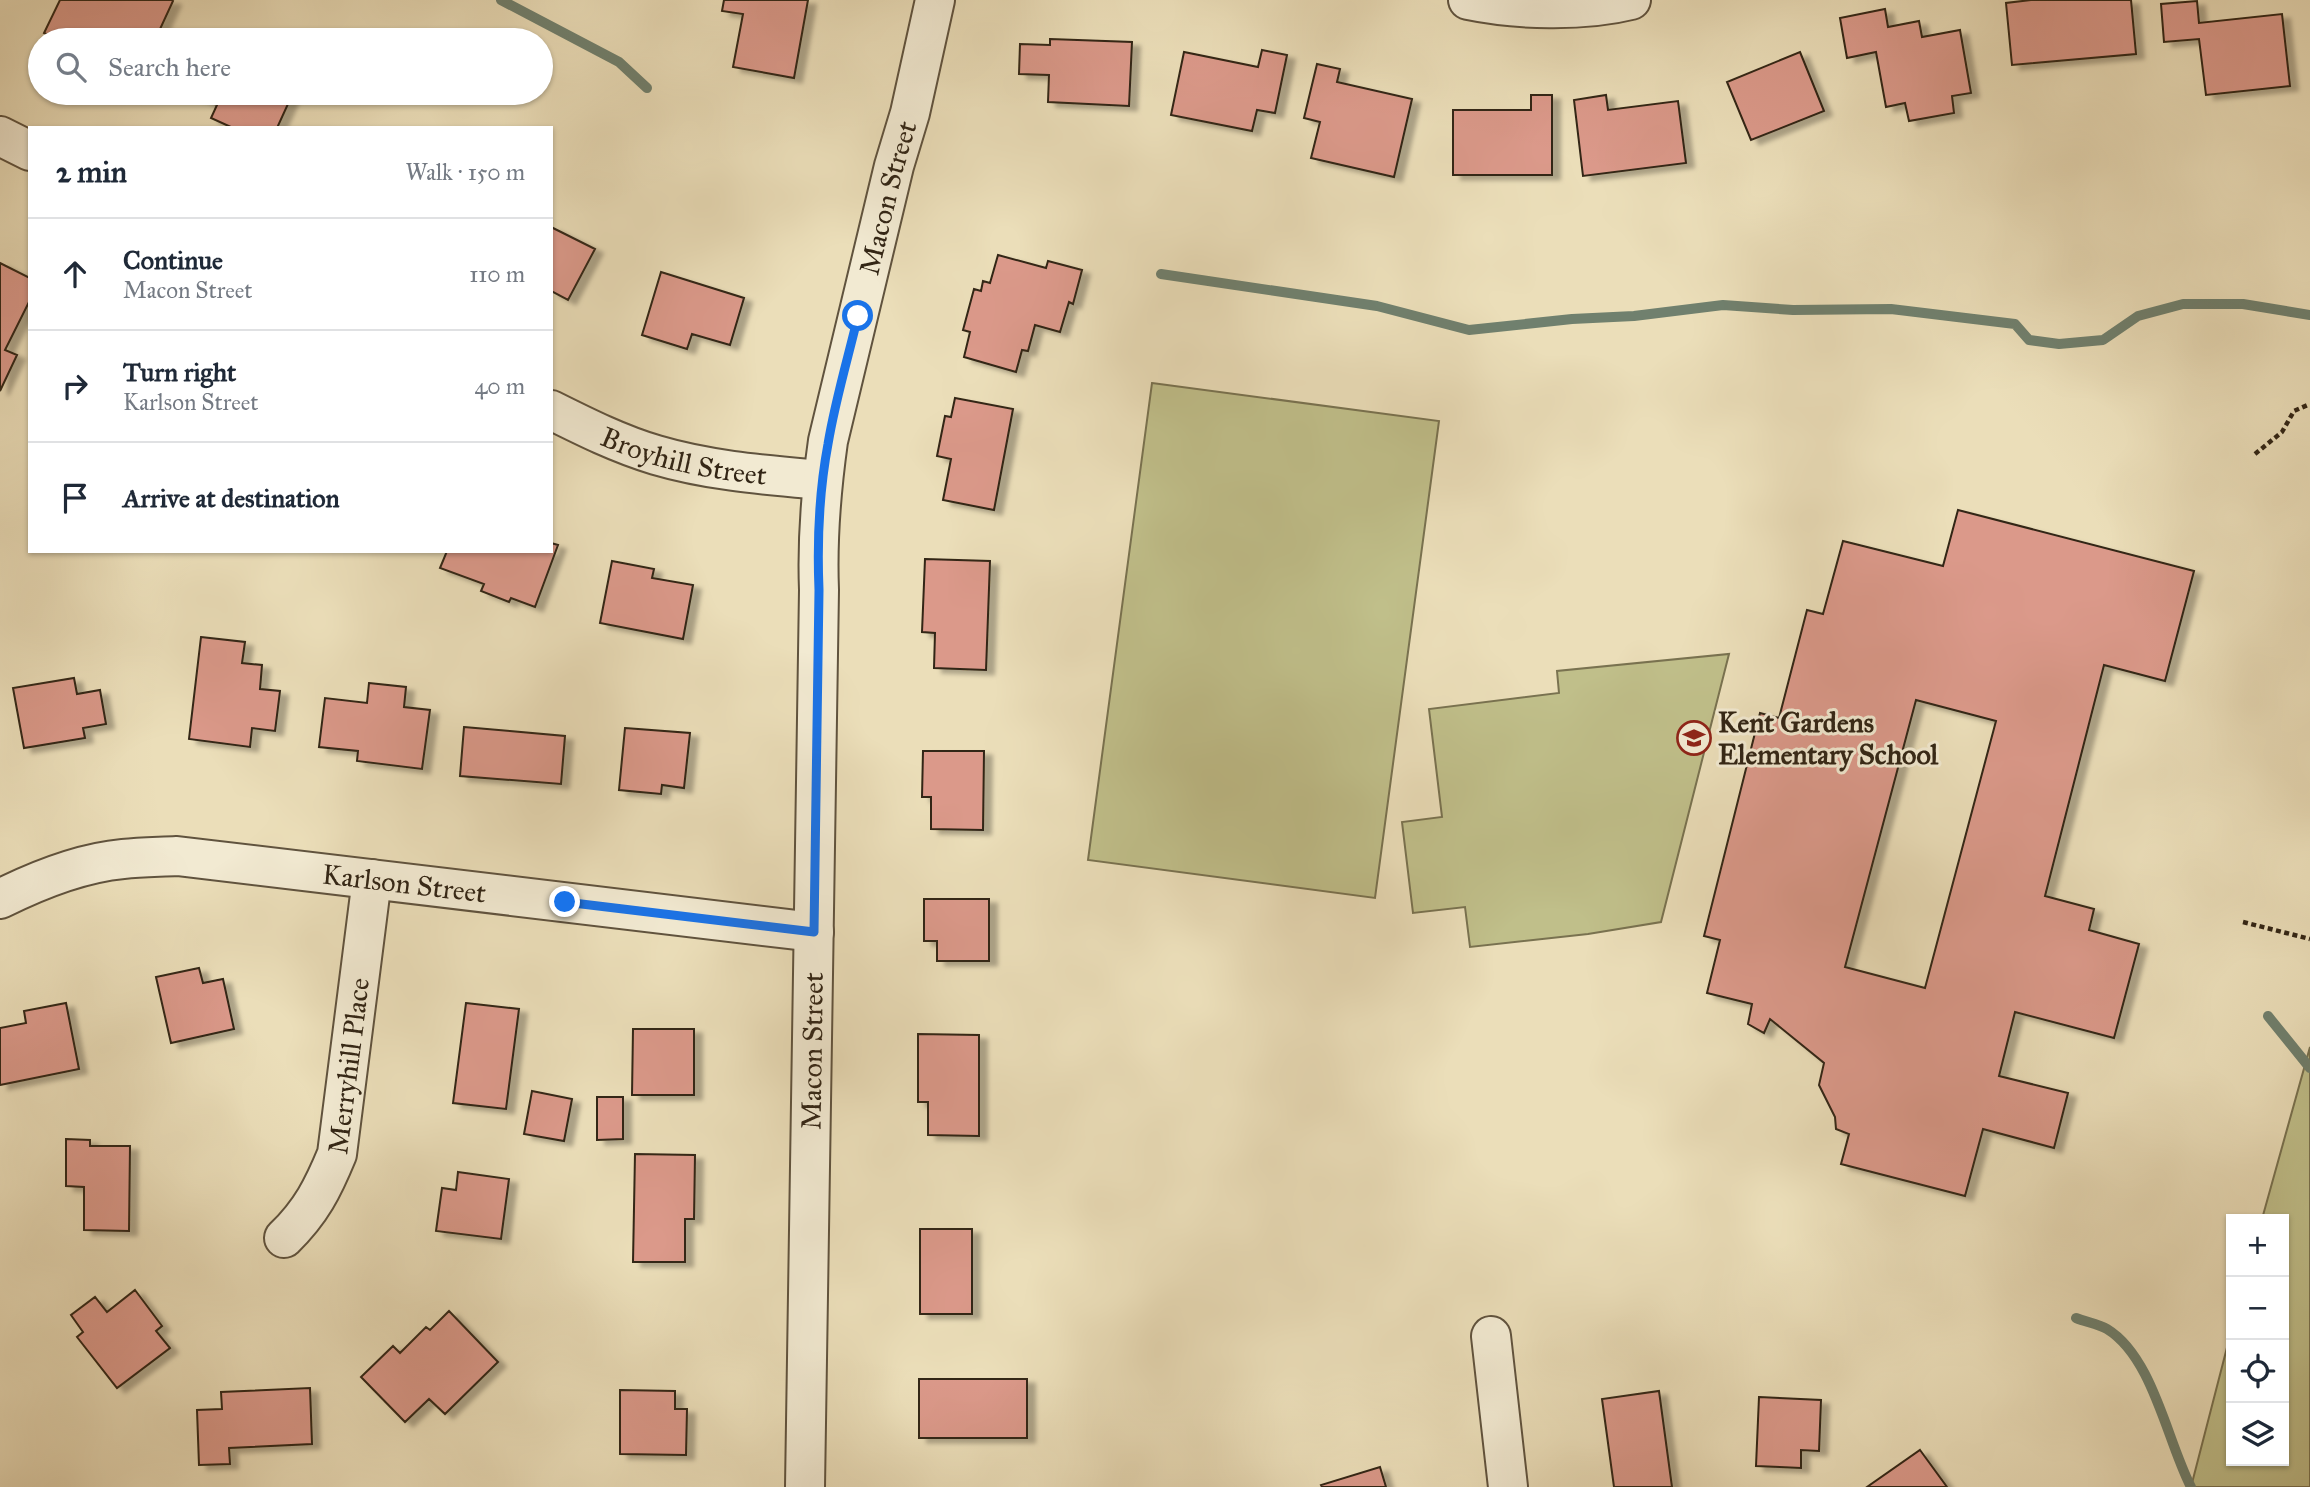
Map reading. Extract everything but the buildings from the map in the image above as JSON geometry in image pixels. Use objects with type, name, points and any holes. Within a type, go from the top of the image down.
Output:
[{"type":"street","name":"Macon Street","points":[[805,1487],[818,558],[822,481],[828,441],[894,166],[910,113],[935,0]]},
{"type":"street","points":[[1468,0],[1492,5],[1561,8],[1631,0]]},
{"type":"street","points":[[0,136],[28,149]]},
{"type":"street","name":"Broyhill Street","points":[[553,411],[609,438],[656,455],[718,469],[822,481]]},
{"type":"street","name":"Karlson Street","points":[[0,899],[32,883],[66,871],[121,859],[177,856],[814,932]]},
{"type":"street","name":"Merryhill Place","points":[[284,1238],[322,1191],[337,1154],[372,879]]},
{"type":"street","points":[[1491,1336],[1508,1487]]},
{"type":"path","points":[[2255,454],[2282,432],[2294,411],[2310,404]]},
{"type":"path","points":[[2243,922],[2310,939]]},
{"type":"shaded area","points":[[1152,383],[1439,421],[1375,898],[1088,860]]},
{"type":"shaded area","points":[[1729,654],[1661,922],[1588,934],[1470,947],[1465,907],[1413,913],[1402,822],[1442,817],[1429,709],[1559,693],[1557,671]]},
{"type":"shaded area","points":[[2310,1047],[2310,1487],[2191,1487],[2226,1351],[2226,1466],[2289,1466],[2289,1214],[2263,1214]]},
{"type":"waterway","points":[[501,0],[619,62],[647,88]]},
{"type":"waterway","points":[[1161,274],[1377,306],[1469,330],[1572,319],[1634,316],[1723,305],[1793,310],[1891,309],[2015,324],[2029,340],[2059,344],[2103,340],[2138,316],[2183,304],[2243,304],[2310,315]]},
{"type":"waterway","points":[[2268,1016],[2310,1068]]},
{"type":"waterway","points":[[2076,1318],[2107,1329],[2123,1342],[2136,1359],[2157,1401],[2191,1487]]},
{"type":"place","name":"Kent Gardens Elementary School","points":[[1694,738]]},
{"type":"route","points":[[565,902],[814,932],[818,558],[822,481],[828,441],[858,316]]}]
